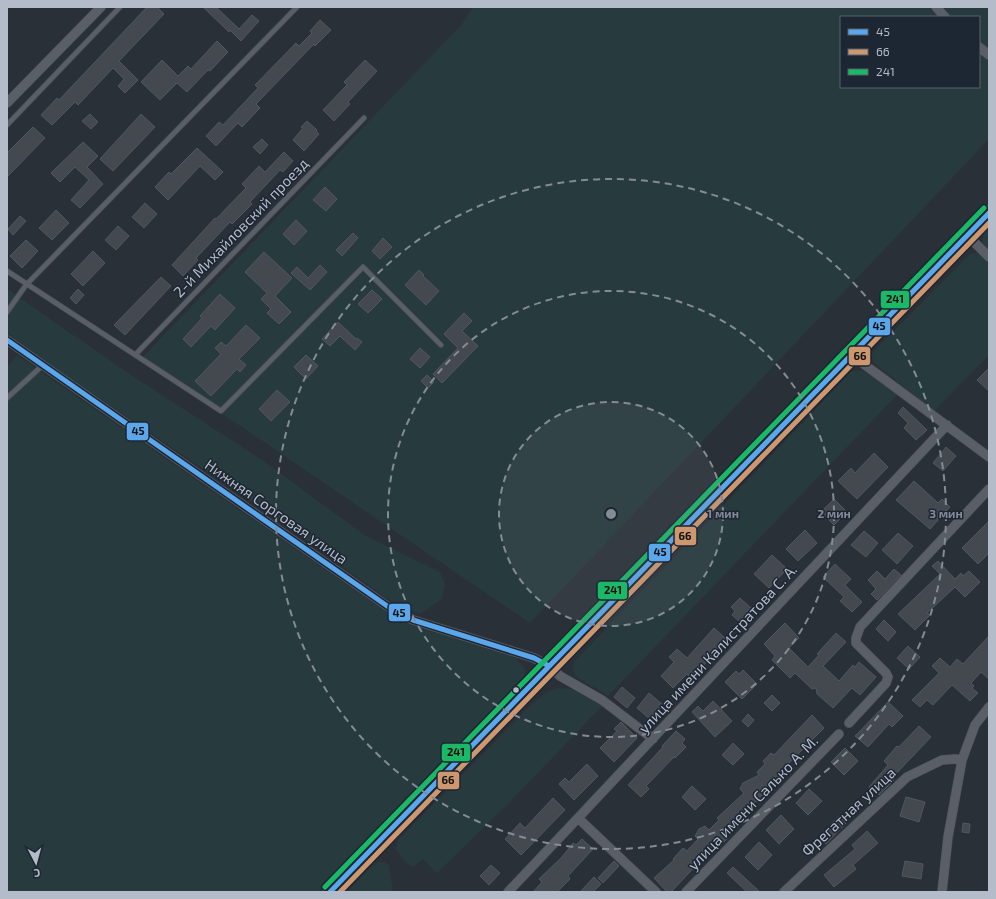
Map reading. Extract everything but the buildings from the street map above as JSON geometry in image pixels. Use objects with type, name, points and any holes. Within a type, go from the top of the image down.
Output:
[{"type":"main road","points":[[330,892],[989,213]]},
{"type":"street","points":[[7,104],[101,7]]},
{"type":"street","points":[[936,7],[944,16]]},
{"type":"street","points":[[980,48],[989,55]]},
{"type":"street","points":[[967,235],[989,257]]},
{"type":"street","name":"Нижняя Сорговая улица","points":[[7,340],[390,608],[413,620],[534,658],[549,666],[560,676],[602,700],[653,739]]},
{"type":"street","points":[[852,353],[865,365],[989,457]]},
{"type":"street","name":"улица имени Калистратова С. А.","points":[[508,892],[947,425]]},
{"type":"street","points":[[849,723],[886,684],[888,677],[886,673],[856,643],[856,638],[860,627],[989,489]]},
{"type":"street","points":[[942,892],[948,837],[962,760],[975,725],[989,707]]},
{"type":"street","name":"улица имени Салько А. М.","points":[[686,892],[839,734]]},
{"type":"street","name":"Фрегатная улица","points":[[784,892],[907,777],[942,760],[962,760]]},
{"type":"street","points":[[578,818],[656,892]]},
{"type":"lane","points":[[7,125],[120,7]]},
{"type":"lane","points":[[7,312],[26,285],[297,7]]},
{"type":"lane","name":"2-й Михайловский проезд","points":[[135,355],[364,118]]},
{"type":"lane","points":[[7,271],[26,285],[221,411],[363,267],[441,345]]},
{"type":"lane","points":[[7,398],[43,365]]},
{"type":"green space","points":[[473,7],[989,7],[989,139],[530,623],[227,417],[140,360],[462,24]]},
{"type":"green space","points":[[989,229],[989,255],[982,244],[983,235]]},
{"type":"green space","points":[[976,253],[981,255],[989,264],[989,355],[934,411],[874,363],[871,356],[873,352],[970,254]]},
{"type":"green space","points":[[7,289],[131,375],[262,460],[366,536],[440,572],[445,584],[442,599],[420,614],[392,602],[265,511],[36,355],[7,333]]},
{"type":"green space","points":[[17,355],[386,612],[411,625],[516,658],[525,669],[525,675],[521,680],[318,892],[7,892],[7,367]]},
{"type":"green space","points":[[861,370],[868,373],[897,395],[608,696],[575,676],[573,669],[574,662],[852,371]]},
{"type":"green space","points":[[557,688],[576,689],[603,705],[509,803],[437,873],[423,859],[413,867],[408,863],[396,848],[399,839],[530,706],[546,692]]},
{"type":"green space","points":[[379,862],[385,862],[389,865],[393,892],[347,892],[369,869]]},
{"type":"transit line","name":"241","points":[[325,887],[984,208]]},
{"type":"transit line","name":"45","points":[[330,892],[989,213]]},
{"type":"transit line","name":"66","points":[[340,892],[989,223]]},
{"type":"transit line","name":"45","points":[[7,340],[390,608],[413,620],[534,658],[549,666]]}]
